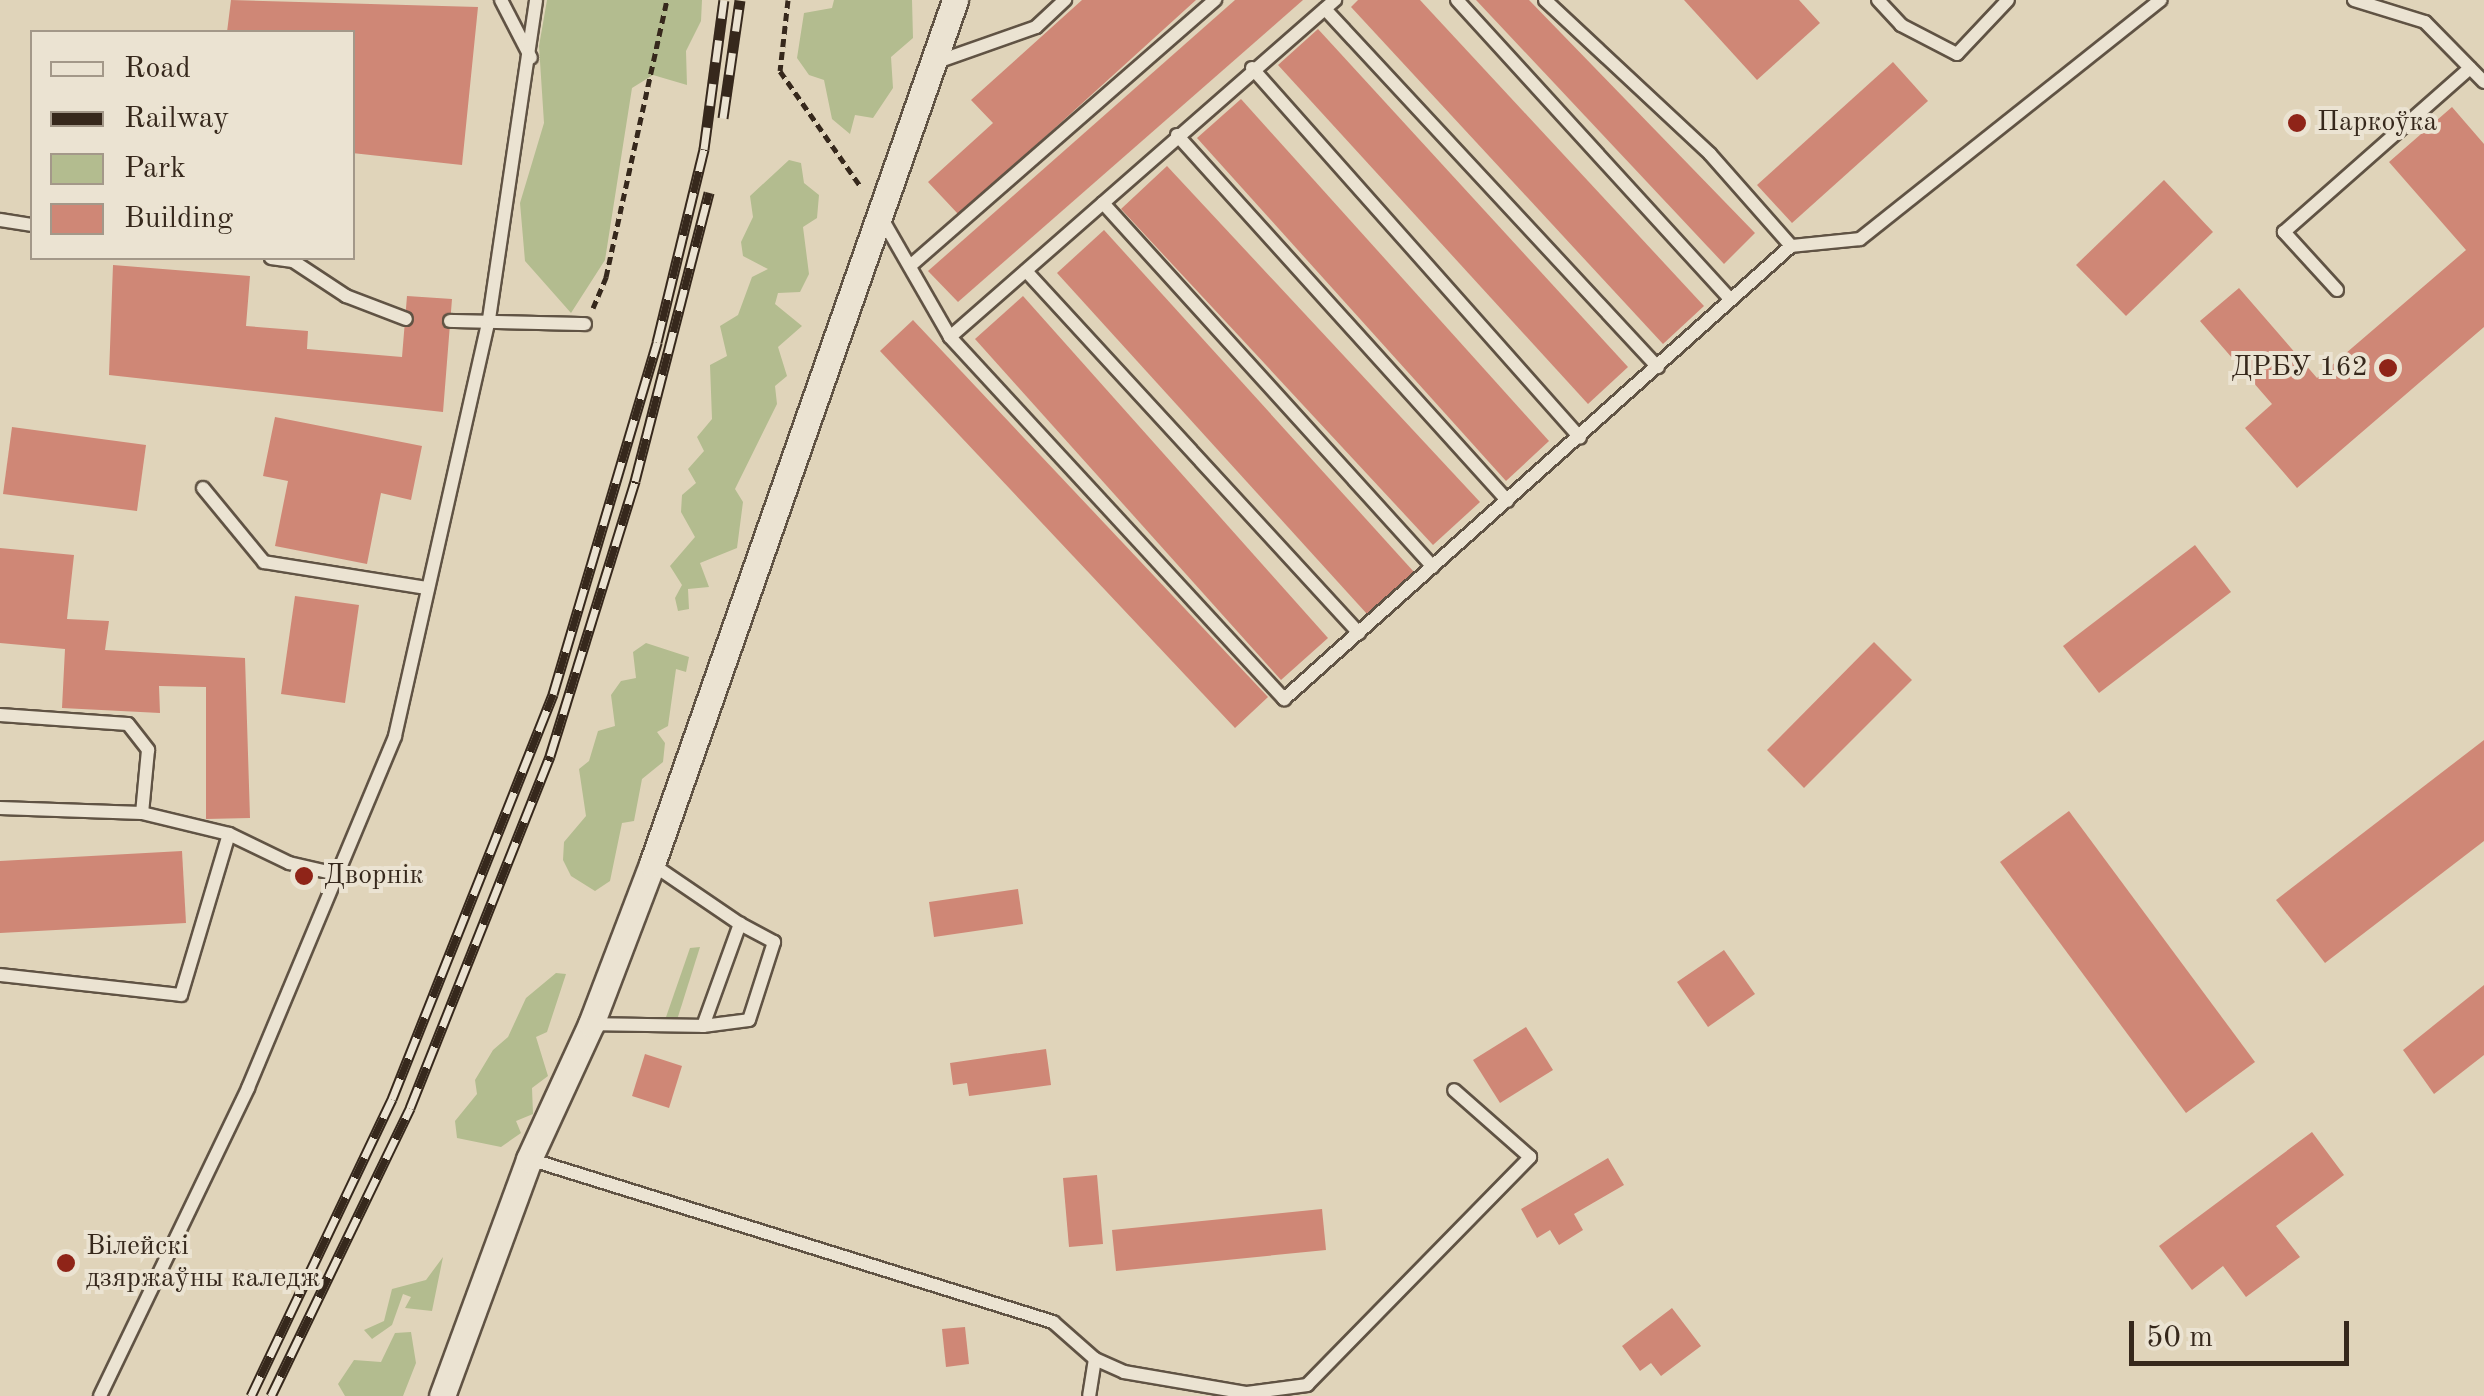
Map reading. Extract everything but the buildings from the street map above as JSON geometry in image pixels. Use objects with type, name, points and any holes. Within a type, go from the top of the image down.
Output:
[{"type":"street","points":[[442,1396],[528,1160],[591,1024],[652,864],[877,210],[956,0]]},
{"type":"lane","points":[[501,0],[531,58]]},
{"type":"lane","points":[[100,1396],[248,1088],[395,736],[489,320],[531,58],[536,0]]},
{"type":"lane","points":[[932,64],[1036,26],[1065,0]]},
{"type":"lane","points":[[910,266],[1215,0]]},
{"type":"lane","points":[[1457,0],[1730,299]]},
{"type":"lane","points":[[1546,0],[1710,154],[1791,246]]},
{"type":"lane","points":[[1878,0],[1900,25],[1957,54],[2008,0]]},
{"type":"lane","points":[[877,210],[950,337],[1284,699],[1791,246],[1860,240],[2161,0]]},
{"type":"lane","points":[[2354,0],[2425,22],[2484,82]]},
{"type":"lane","points":[[950,337],[1252,68],[1330,4],[1658,367]]},
{"type":"lane","points":[[1252,68],[1580,437]]},
{"type":"lane","points":[[2336,290],[2284,232],[2470,68]]},
{"type":"lane","points":[[1177,135],[1508,501]]},
{"type":"lane","points":[[1103,203],[1433,567]]},
{"type":"lane","points":[[0,220],[30,225]]},
{"type":"lane","points":[[293,260],[346,296],[406,319]]},
{"type":"lane","points":[[1026,271],[1358,633]]},
{"type":"lane","points":[[450,320],[585,324]]},
{"type":"lane","points":[[202,488],[264,562],[427,588]]},
{"type":"lane","points":[[0,715],[128,724],[148,750],[142,814]]},
{"type":"lane","points":[[0,808],[142,814],[229,834],[289,862],[336,874]]},
{"type":"lane","points":[[0,974],[181,995],[229,834]]},
{"type":"lane","points":[[591,1024],[704,1026],[749,1020],[774,942],[740,924],[652,864]]},
{"type":"lane","points":[[704,1026],[740,924]]},
{"type":"lane","points":[[528,1160],[1053,1322],[1095,1359],[1124,1372],[1248,1393],[1307,1385],[1530,1157],[1454,1090]]},
{"type":"lane","points":[[1089,1396],[1095,1359]]},
{"type":"path","points":[[585,324],[606,277],[667,0]]},
{"type":"path","points":[[788,0],[780,71],[877,210]]},
{"type":"green space","points":[[547,0],[702,0],[701,21],[686,51],[687,85],[653,75],[632,88],[605,260],[571,313],[525,261],[520,203],[544,123],[539,46]]},
{"type":"green space","points":[[834,0],[912,0],[913,38],[891,57],[893,88],[873,118],[855,115],[850,134],[832,119],[824,80],[809,75],[797,58],[804,13],[832,8]]},
{"type":"green space","points":[[789,160],[801,163],[804,183],[819,195],[817,218],[803,227],[809,274],[800,292],[778,293],[775,304],[802,326],[778,347],[787,376],[775,386],[777,404],[735,489],[743,502],[737,548],[700,563],[709,587],[688,589],[689,609],[678,611],[675,598],[682,585],[670,566],[695,537],[681,512],[682,495],[696,483],[688,469],[704,451],[697,437],[712,419],[710,365],[727,356],[720,326],[738,315],[752,277],[768,269],[743,256],[741,242],[753,217],[750,196]]},
{"type":"green space","points":[[646,643],[689,657],[686,672],[676,669],[668,726],[657,732],[665,743],[663,762],[642,779],[634,821],[622,823],[610,881],[595,891],[571,876],[563,860],[564,842],[586,816],[579,769],[589,761],[598,731],[615,726],[611,695],[621,681],[636,678],[633,652]]},
{"type":"green space","points":[[700,947],[677,1020],[665,1020],[690,948]]},
{"type":"green space","points":[[556,973],[566,974],[547,1032],[536,1037],[548,1076],[532,1088],[533,1114],[516,1121],[521,1133],[501,1147],[457,1138],[455,1121],[477,1094],[475,1080],[493,1050],[508,1037],[526,998]]},
{"type":"green space","points":[[443,1257],[432,1311],[405,1308],[411,1297],[403,1294],[392,1325],[372,1339],[364,1330],[384,1321],[392,1289],[426,1280]]},
{"type":"green space","points":[[411,1332],[416,1363],[403,1396],[345,1396],[338,1384],[354,1360],[381,1362],[395,1333]]},
{"type":"railway","points":[[251,1396],[392,1099],[553,694],[657,342],[704,149],[724,0]]},
{"type":"railway","points":[[723,118],[740,0]]},
{"type":"railway","points":[[271,1396],[410,1108],[550,756],[635,481],[709,192]]},
{"type":"place","name":"Паркоўка","points":[[2297,123]]},
{"type":"place","name":"ДРБУ 162","points":[[2388,368]]},
{"type":"place","name":"Дворнік","points":[[304,876]]},
{"type":"place","name":"Вілейскі дзяржаўны каледж","points":[[66,1263]]}]
